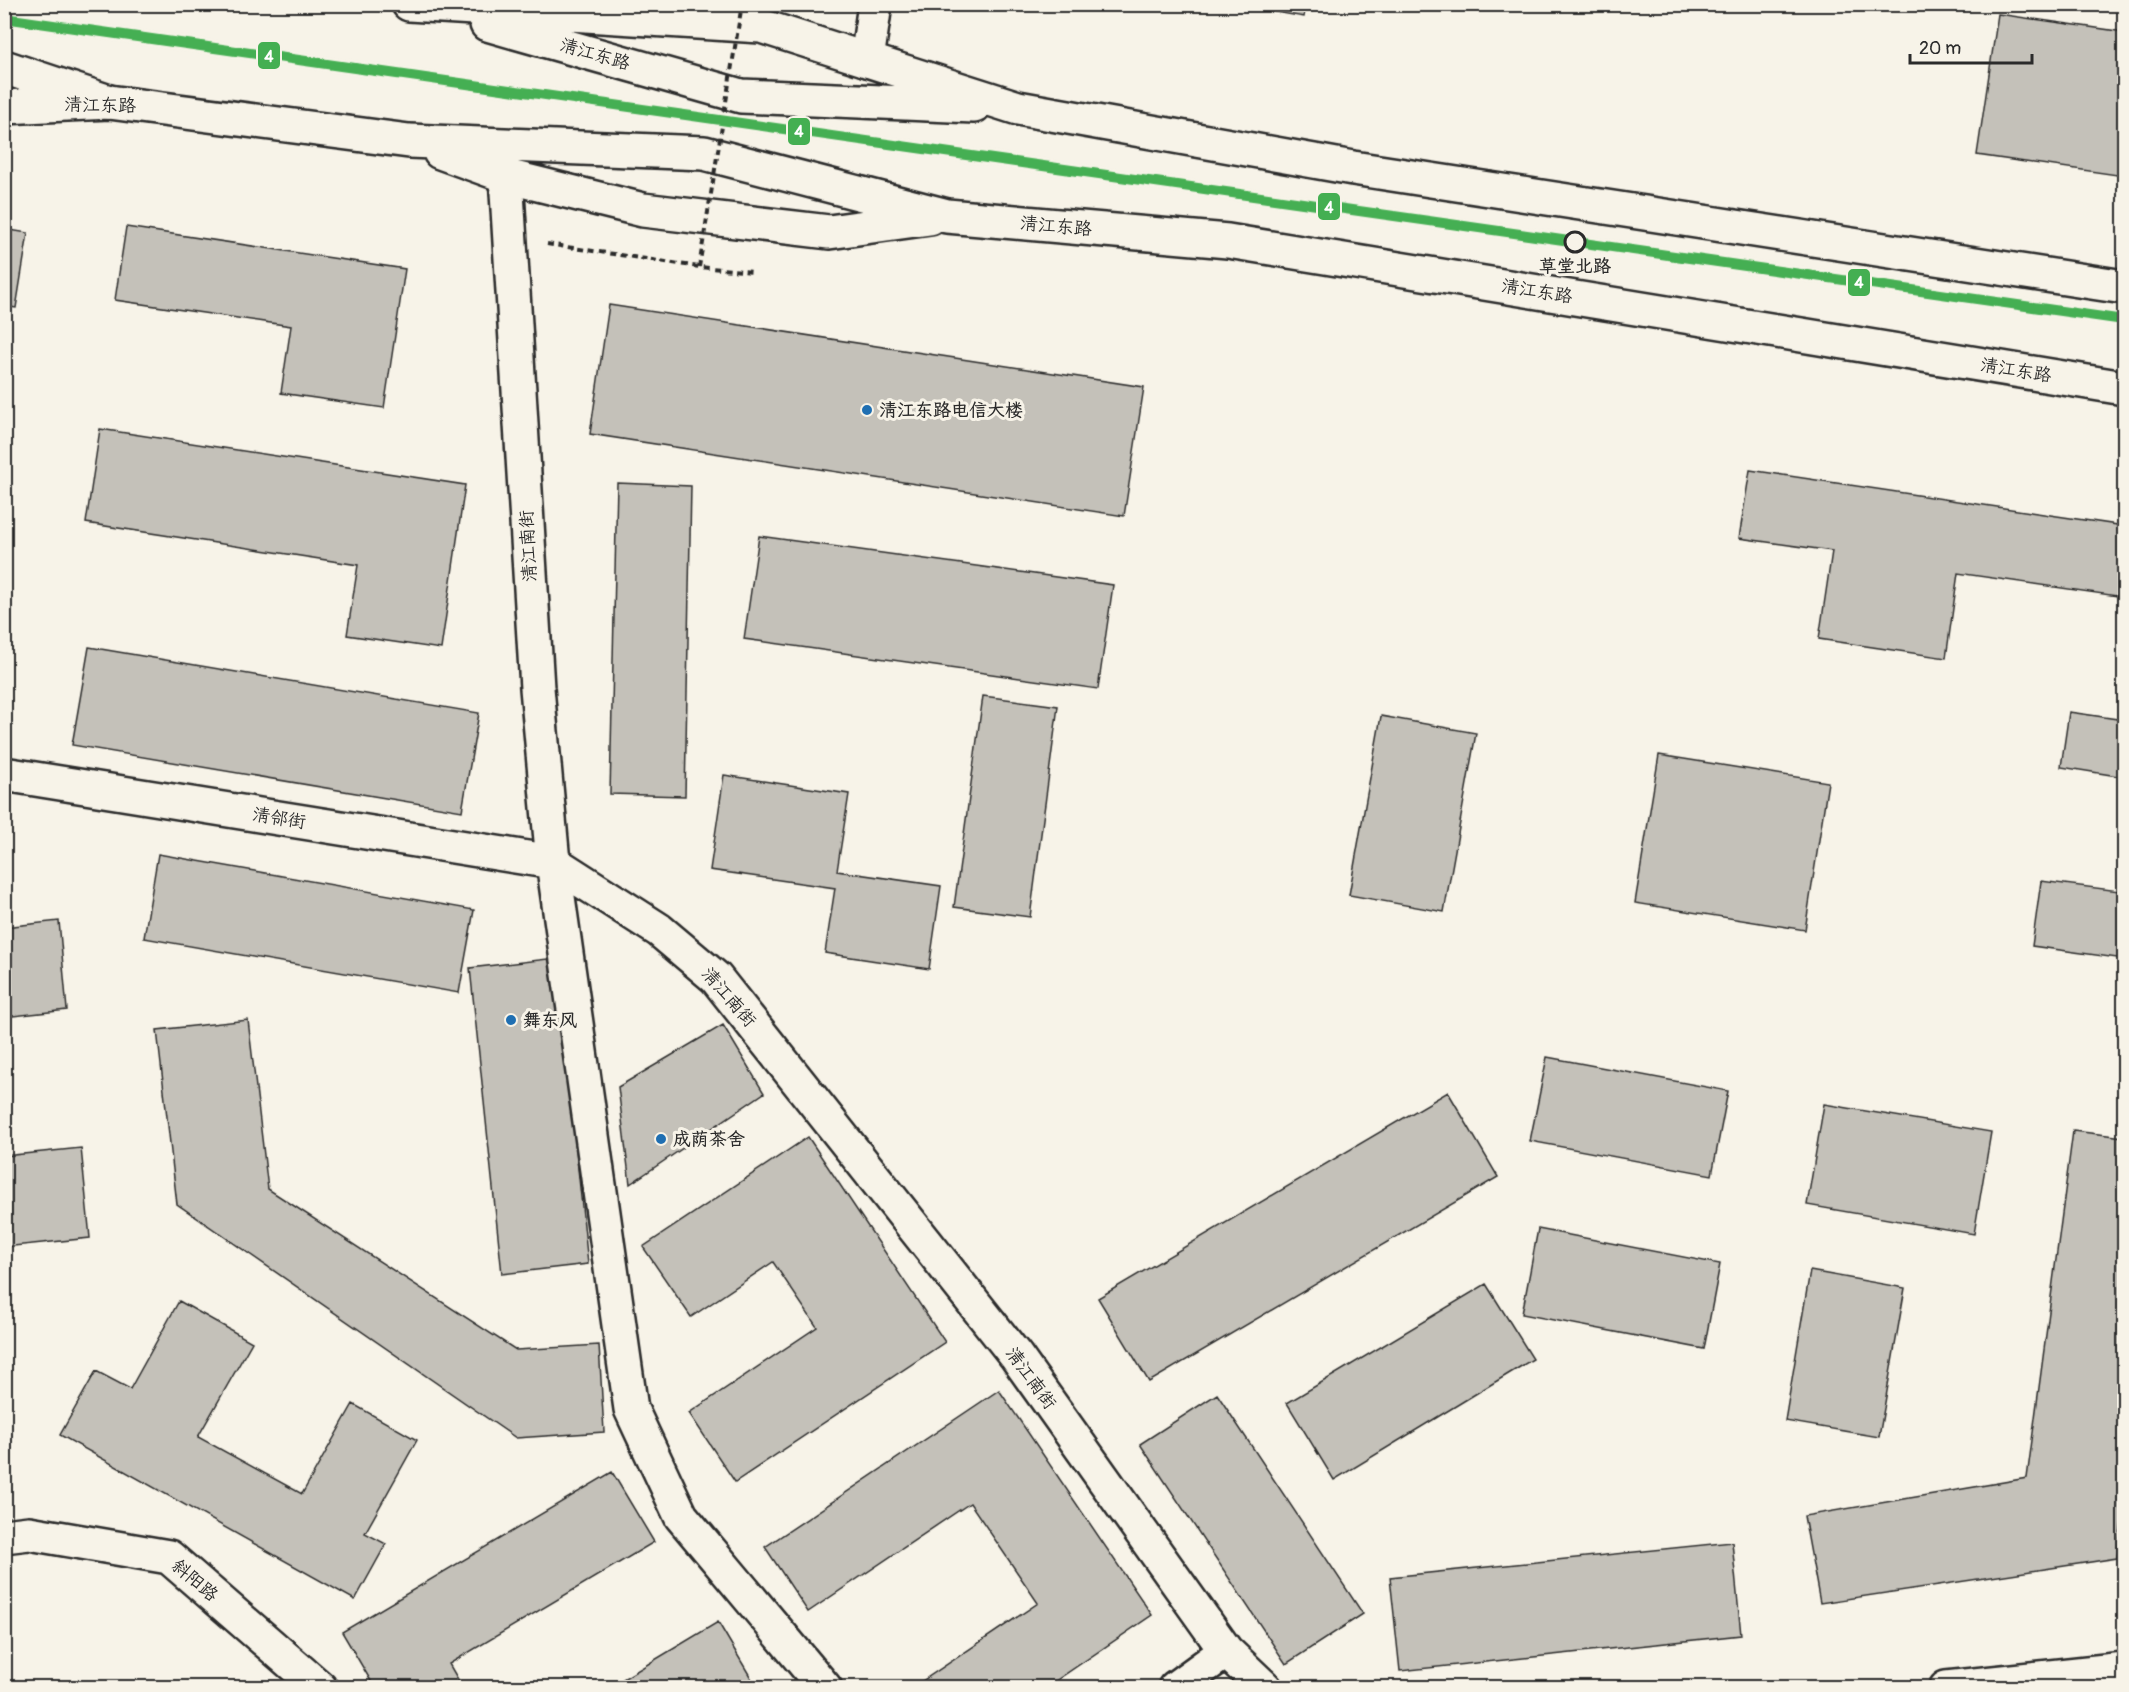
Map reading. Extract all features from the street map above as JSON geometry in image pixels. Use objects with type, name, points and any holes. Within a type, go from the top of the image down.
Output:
[{"type":"main road","points":[[867,60],[875,4]]},
{"type":"main road","name":"清江东路","points":[[417,5],[761,26],[1018,108],[1353,168],[2124,287]]},
{"type":"main road","name":"清江东路","points":[[417,5],[741,96],[1018,108]]},
{"type":"main road","points":[[4,67],[109,102]]},
{"type":"main road","name":"清江东路","points":[[4,106],[109,102],[409,141],[704,153],[947,216],[1228,241],[2124,388]]},
{"type":"main road","name":"清江东路","points":[[409,141],[506,176],[642,210],[829,232],[947,216]]},
{"type":"main road","name":"清江南街","points":[[506,176],[537,688],[553,862],[659,930],[716,978],[1016,1356],[1226,1651],[1265,1688]]},
{"type":"main road","name":"清邻街","points":[[4,774],[553,862]]},
{"type":"main road","points":[[553,862],[631,1409],[681,1516],[825,1688]]},
{"type":"main road","name":"斜阳路","points":[[4,1536],[29,1533],[168,1557],[320,1688]]},
{"type":"main road","points":[[1175,1688],[1226,1651]]},
{"type":"main road","points":[[1946,1688],[2124,1669]]},
{"type":"path","points":[[699,267],[741,4]]},
{"type":"path","points":[[542,243],[699,267],[754,272]]},
{"type":"building","points":[[1230,4],[1306,4],[1304,17]]},
{"type":"building","points":[[1998,14],[2124,32],[2124,176],[1977,155]]},
{"type":"building","points":[[126,227],[405,269],[384,408],[281,393],[291,326],[115,300]]},
{"type":"building","points":[[4,229],[28,233],[16,308],[4,306]]},
{"type":"building","name":"清江东路电信大楼","points":[[609,305],[1144,387],[1124,516],[590,434]]},
{"type":"building","points":[[100,429],[465,485],[441,649],[347,635],[358,565],[86,523]]},
{"type":"building","points":[[4,456],[10,457],[4,494]]},
{"type":"building","points":[[1750,470],[2124,526],[2124,597],[1958,573],[1946,658],[1819,639],[1832,551],[1739,538]]},
{"type":"building","points":[[617,483],[691,486],[685,796],[610,794]]},
{"type":"building","points":[[759,536],[1113,585],[1098,689],[744,639]]},
{"type":"building","points":[[89,647],[479,713],[462,811],[72,745]]},
{"type":"building","points":[[983,696],[1058,706],[1030,917],[954,907]]},
{"type":"building","points":[[2069,712],[2124,720],[2124,777],[2061,767]]},
{"type":"building","points":[[1381,716],[1476,733],[1444,912],[1349,895]]},
{"type":"building","points":[[1659,755],[1828,782],[1805,930],[1635,903]]},
{"type":"building","points":[[724,775],[849,794],[837,871],[941,886],[929,969],[825,953],[835,888],[710,870]]},
{"type":"building","points":[[158,854],[474,910],[459,993],[144,938]]},
{"type":"building","points":[[2124,855],[2124,959],[2032,946],[2041,881],[2119,891]]},
{"type":"building","points":[[59,921],[67,1010],[4,1017],[4,927]]},
{"type":"building","points":[[556,958],[588,1264],[502,1274],[470,968]]},
{"type":"building","points":[[248,1020],[268,1189],[516,1350],[599,1345],[604,1432],[516,1438],[177,1204],[157,1030]]},
{"type":"building","name":"成荫茶舍","points":[[723,1025],[764,1093],[630,1184],[618,1087]]},
{"type":"building","points":[[1547,1057],[1728,1091],[1712,1175],[1530,1141]]},
{"type":"building","points":[[1448,1092],[1498,1177],[1149,1382],[1098,1298]]},
{"type":"building","points":[[1824,1104],[1991,1132],[1974,1234],[1807,1205]]},
{"type":"building","points":[[2073,1131],[2124,1137],[2124,1505],[2117,1558],[1820,1603],[1804,1516],[2027,1478]]},
{"type":"building","points":[[808,1137],[945,1342],[735,1482],[689,1413],[817,1327],[773,1262],[691,1317],[643,1247]]},
{"type":"building","points":[[81,1148],[90,1238],[4,1247],[4,1156]]},
{"type":"building","points":[[1538,1229],[1720,1264],[1704,1349],[1522,1314]]},
{"type":"building","points":[[1810,1271],[1905,1288],[1879,1437],[1785,1421]]},
{"type":"building","points":[[1486,1284],[1533,1359],[1334,1480],[1287,1403]]},
{"type":"building","points":[[179,1301],[252,1342],[198,1437],[302,1494],[353,1404],[417,1440],[365,1533],[386,1544],[355,1600],[60,1435],[96,1371],[130,1389]]},
{"type":"building","points":[[999,1390],[1152,1615],[1045,1688],[912,1688],[1038,1603],[970,1503],[808,1612],[765,1547]]},
{"type":"building","points":[[1217,1394],[1363,1614],[1286,1664],[1140,1444]]},
{"type":"building","points":[[612,1472],[654,1542],[449,1664],[463,1688],[375,1688],[342,1632]]},
{"type":"building","points":[[1732,1542],[1741,1635],[1400,1671],[1390,1577]]},
{"type":"building","points":[[718,1622],[757,1688],[608,1688]]},
{"type":"transit line","name":"4","points":[[4,18],[2124,320]]},
{"type":"place","name":"草堂北路","points":[[1575,242]]},
{"type":"place","name":"清江东路电信大楼","points":[[867,410]]},
{"type":"place","name":"舞东风","points":[[511,1020]]},
{"type":"place","name":"成荫茶舍","points":[[661,1139]]}]
